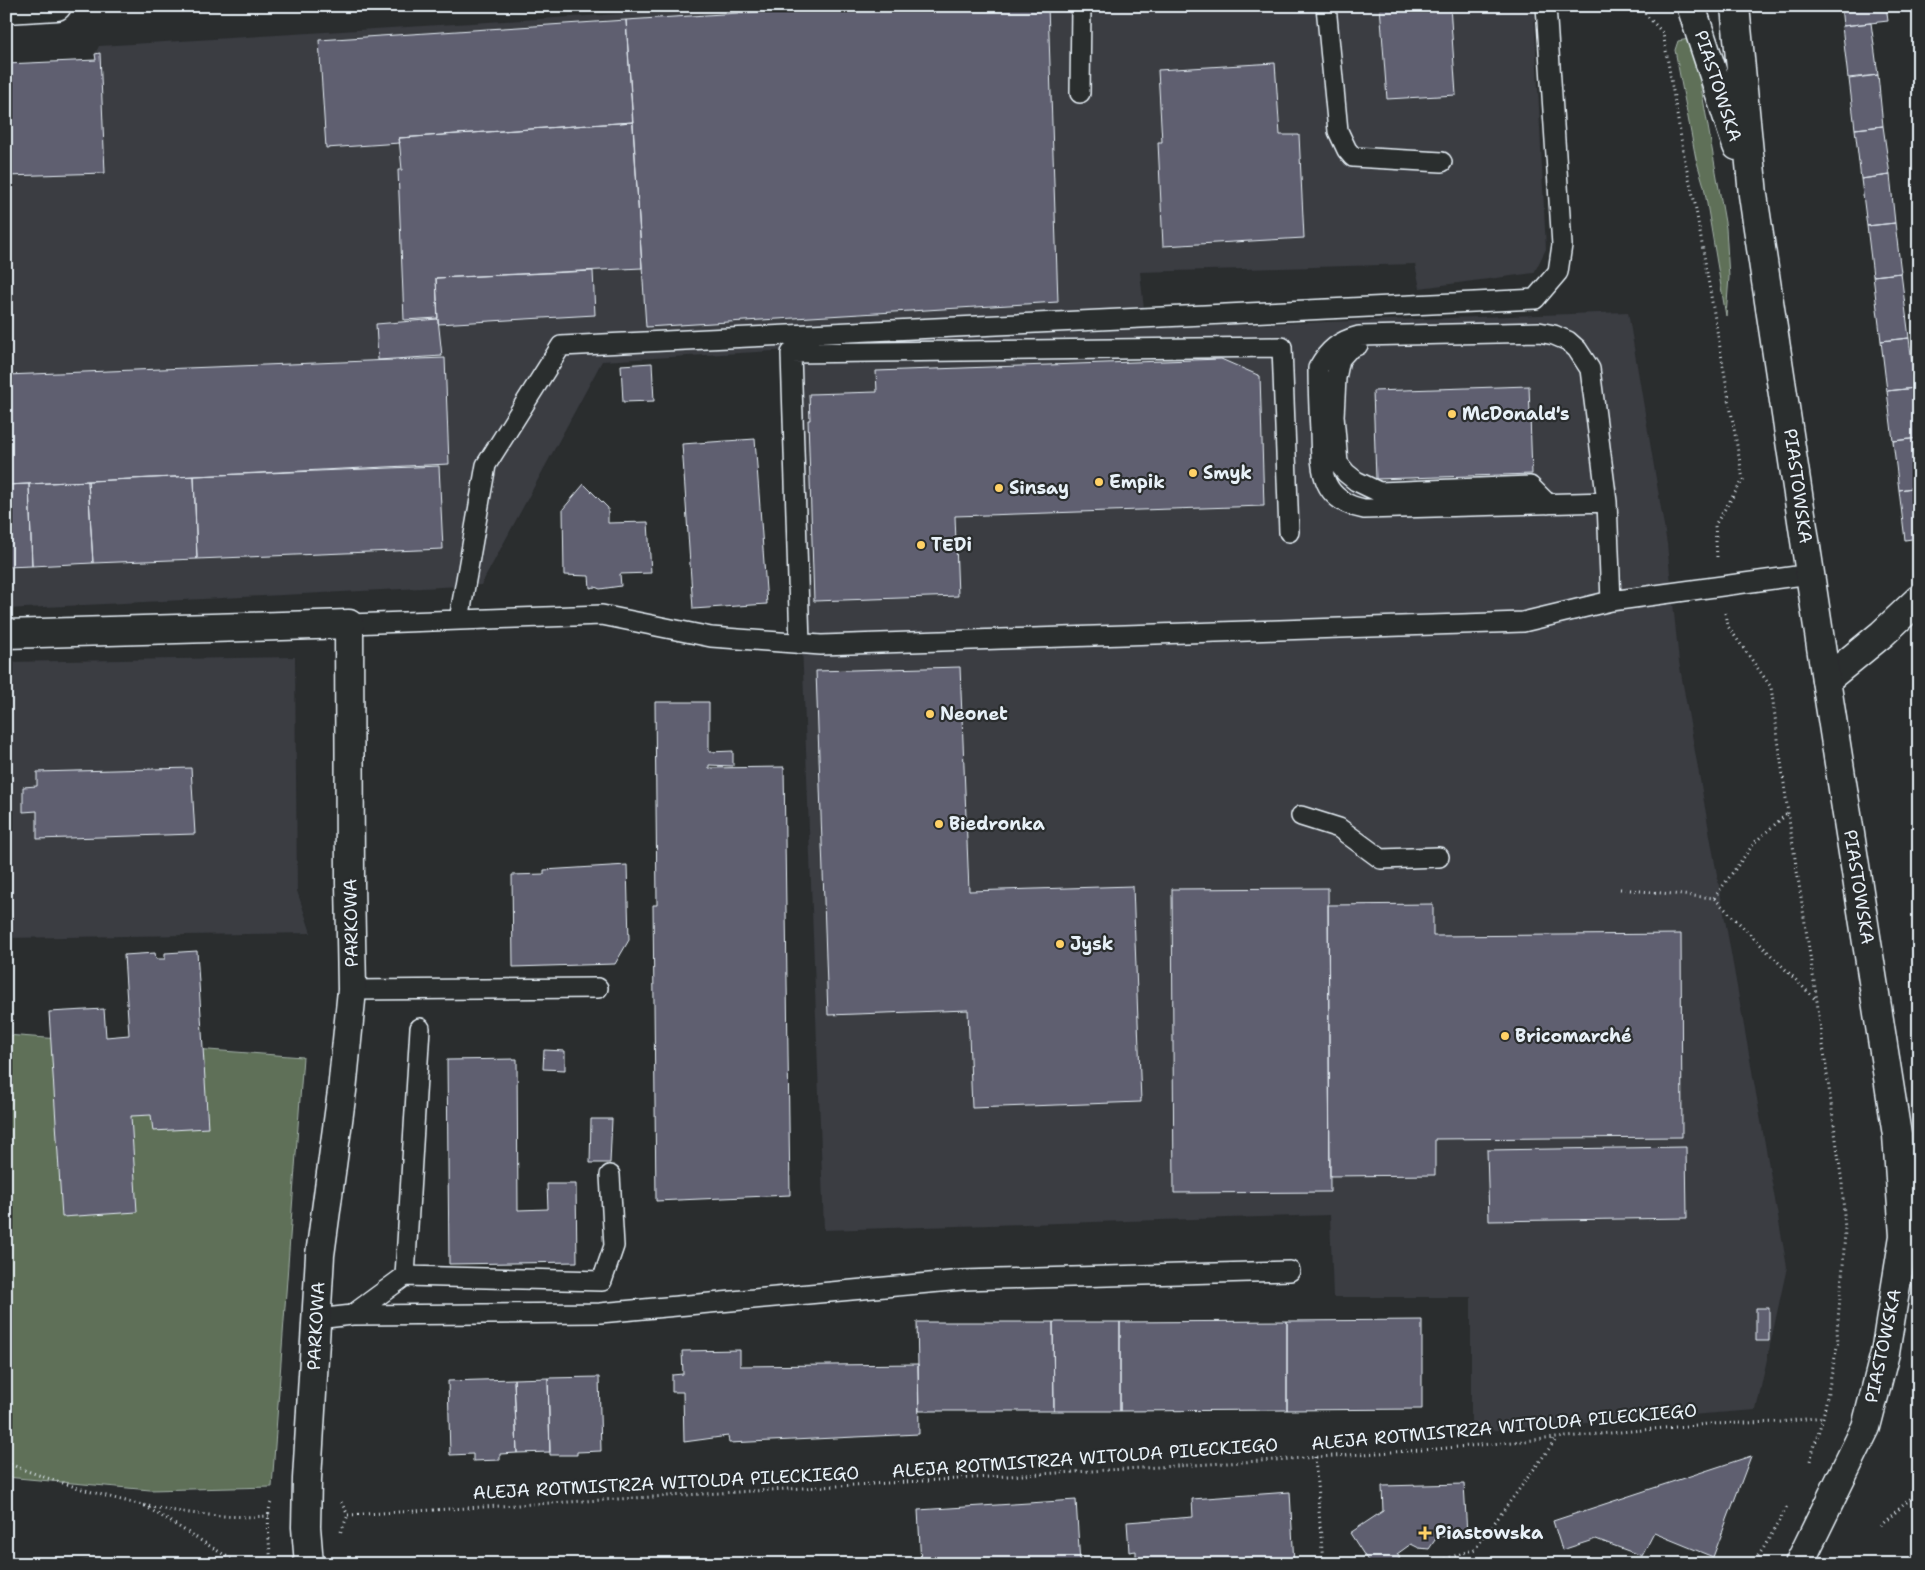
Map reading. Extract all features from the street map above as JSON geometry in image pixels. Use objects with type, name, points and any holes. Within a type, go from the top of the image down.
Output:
[{"type":"street","points":[[6,8],[58,6]]},
{"type":"street","name":"PIASTOWSKA","points":[[1692,6],[1753,195]]},
{"type":"street","name":"PIASTOWSKA","points":[[1735,6],[1753,195],[1897,1135],[1904,1236],[1885,1354],[1866,1427],[1800,1564]]},
{"type":"street","points":[[1826,680],[1882,634],[1919,599]]},
{"type":"street","points":[[6,634],[350,624]]},
{"type":"street","name":"PARKOWA","points":[[310,1564],[306,1527],[307,1479],[320,1255],[341,1100],[352,990],[350,624]]},
{"type":"lane","points":[[1080,93],[1081,6]]},
{"type":"lane","points":[[1326,6],[1338,131],[1347,150],[1353,157],[1442,162]]},
{"type":"lane","points":[[459,620],[486,466],[562,346],[1535,299],[1558,272],[1562,245],[1546,6]]},
{"type":"lane","points":[[1607,502],[1548,504],[1530,486],[1379,492],[1356,481],[1338,463],[1334,416],[1336,378],[1340,359],[1349,349],[1378,336],[1539,332],[1554,335],[1568,341],[1577,349],[1590,369],[1607,502],[1612,602]]},
{"type":"lane","points":[[800,644],[791,353],[1282,347],[1289,532]]},
{"type":"lane","points":[[350,624],[602,615],[711,637],[831,645],[1523,622],[1612,602],[1811,574]]},
{"type":"lane","points":[[1301,816],[1339,828],[1381,859],[1439,857]]},
{"type":"lane","points":[[352,990],[598,988]]},
{"type":"lane","points":[[405,1276],[420,1028]]},
{"type":"lane","points":[[352,1314],[405,1276],[602,1281],[614,1246],[610,1175]]},
{"type":"lane","points":[[317,1319],[352,1314],[600,1313],[962,1280],[1290,1271]]},
{"type":"path","points":[[1638,6],[1663,32],[1743,480],[1715,525],[1716,550]]},
{"type":"path","points":[[1727,625],[1771,687],[1838,1146],[1845,1230],[1837,1330],[1838,1342],[1823,1418],[1808,1466]]},
{"type":"path","points":[[1714,898],[1755,842],[1788,813]]},
{"type":"path","points":[[1620,889],[1714,898],[1817,1001]]},
{"type":"path","name":"ALEJA ROTMISTRZA WITOLDA PILECKIEGO","points":[[348,1515],[1012,1477],[1436,1449],[1708,1424],[1780,1422],[1823,1418]]},
{"type":"path","points":[[1431,1564],[1475,1549],[1557,1437]]},
{"type":"path","points":[[1315,1457],[1323,1564]]},
{"type":"path","points":[[6,1462],[108,1498],[190,1514],[239,1518],[269,1516],[271,1564]]},
{"type":"path","points":[[1880,1526],[1919,1491]]},
{"type":"path","points":[[142,1504],[239,1564]]},
{"type":"path","points":[[1752,1564],[1763,1549],[1787,1506]]},
{"type":"shaded area","points":[[749,6],[1534,6],[1546,249],[1534,273],[1420,288],[1415,264],[1140,272],[1146,328],[1628,312],[1667,544],[1679,662],[1787,1267],[1756,1410],[1471,1432],[1471,1297],[1333,1297],[1330,1215],[824,1230],[791,350],[602,361],[481,585],[6,609],[6,64],[95,60],[95,54],[99,46]]},
{"type":"shaded area","points":[[295,657],[297,891],[311,933],[6,938],[6,662]]},
{"type":"green space","points":[[1689,39],[1698,70],[1726,228],[1729,277],[1726,316],[1704,186],[1696,159],[1675,50],[1678,41]]},
{"type":"green space","points":[[6,1035],[303,1057],[272,1487],[150,1490],[6,1477]]},
{"type":"building","points":[[851,6],[1048,6],[1058,302],[646,327],[626,20]]},
{"type":"building","points":[[1380,6],[1450,6],[1456,95],[1387,99]]},
{"type":"building","points":[[1841,6],[1886,6],[1888,21],[1843,26]]},
{"type":"building","points":[[626,20],[633,122],[399,138],[400,143],[326,148],[319,40]]},
{"type":"building","points":[[1871,23],[1878,75],[1848,78],[1842,26]]},
{"type":"building","points":[[100,53],[105,173],[6,176],[6,64],[96,60],[95,54]]},
{"type":"building","points":[[1275,63],[1280,135],[1299,135],[1304,238],[1163,246],[1158,142],[1162,142],[1158,70]]},
{"type":"building","points":[[1878,75],[1883,126],[1855,129],[1849,79]]},
{"type":"building","points":[[633,122],[642,268],[436,278],[438,318],[404,320],[398,170],[402,170],[399,138]]},
{"type":"building","points":[[1883,126],[1890,175],[1861,179],[1855,129]]},
{"type":"building","points":[[1890,175],[1895,223],[1867,226],[1861,179]]},
{"type":"building","points":[[1895,223],[1901,273],[1873,276],[1867,226]]},
{"type":"building","points":[[593,271],[595,315],[438,324],[436,278]]},
{"type":"building","points":[[1901,273],[1909,338],[1881,341],[1873,276]]},
{"type":"building","points":[[438,319],[442,356],[378,360],[376,324]]},
{"type":"building","points":[[1909,338],[1915,388],[1887,391],[1881,341]]},
{"type":"building","points":[[445,358],[449,464],[6,485],[6,375]]},
{"type":"building","points":[[1221,359],[1260,376],[1264,506],[955,516],[958,596],[814,601],[808,420],[810,420],[809,394],[877,392],[876,371]]},
{"type":"building","points":[[652,363],[654,401],[623,402],[621,365]]},
{"type":"building","name":"McDonald's","points":[[1529,386],[1532,474],[1376,479],[1373,391]]},
{"type":"building","points":[[1915,388],[1919,438],[1893,441],[1887,391]]},
{"type":"building","points":[[1919,438],[1919,487],[1899,490],[1893,441]]},
{"type":"building","points":[[755,439],[767,604],[693,609],[682,444]]},
{"type":"building","points":[[439,466],[443,549],[197,559],[194,476]]},
{"type":"building","points":[[194,476],[197,559],[93,563],[88,481]]},
{"type":"building","points":[[88,481],[93,563],[32,566],[29,484]]},
{"type":"building","points":[[29,484],[32,566],[6,567],[6,485]]},
{"type":"building","points":[[584,484],[608,508],[608,523],[648,522],[651,573],[620,574],[621,586],[600,589],[590,588],[589,576],[564,575],[563,509]]},
{"type":"building","points":[[1919,487],[1919,538],[1905,540],[1899,490]]},
{"type":"building","points":[[960,667],[969,891],[1133,886],[1141,1102],[972,1108],[968,1010],[828,1015],[816,671]]},
{"type":"building","points":[[655,702],[709,702],[709,752],[733,751],[733,766],[709,765],[709,768],[784,767],[790,1195],[656,1201],[653,905],[657,905]]},
{"type":"building","points":[[191,768],[195,834],[37,839],[37,811],[23,812],[23,787],[37,786],[37,772]]},
{"type":"building","points":[[627,865],[629,940],[615,964],[513,967],[512,875],[544,874],[544,870]]},
{"type":"building","points":[[1328,888],[1330,1192],[1174,1193],[1172,889]]},
{"type":"building","name":"Bricomarché","points":[[1433,904],[1433,936],[1681,934],[1682,1137],[1435,1139],[1435,1175],[1330,1176],[1328,905]]},
{"type":"building","points":[[197,951],[208,1128],[153,1131],[151,1115],[131,1116],[137,1212],[62,1217],[49,1012],[104,1009],[106,1037],[129,1035],[124,955],[155,953],[156,959],[165,959],[165,953]]},
{"type":"building","points":[[544,1050],[565,1051],[565,1070],[543,1069]]},
{"type":"building","points":[[517,1059],[518,1210],[548,1209],[547,1184],[576,1184],[577,1262],[449,1264],[447,1060]]},
{"type":"building","points":[[591,1119],[612,1119],[610,1163],[590,1163]]},
{"type":"building","points":[[1686,1147],[1687,1218],[1489,1221],[1487,1150]]},
{"type":"building","points":[[1756,1308],[1769,1308],[1769,1341],[1756,1341]]},
{"type":"building","points":[[1422,1320],[1422,1409],[1287,1410],[1287,1321]]},
{"type":"building","points":[[1287,1321],[1287,1410],[1120,1411],[1120,1322]]},
{"type":"building","points":[[917,1322],[1053,1322],[1054,1411],[919,1411]]},
{"type":"building","points":[[1053,1322],[1120,1322],[1120,1411],[1054,1411]]},
{"type":"building","points":[[740,1350],[740,1366],[918,1364],[919,1434],[729,1443],[728,1436],[684,1442],[683,1392],[672,1392],[672,1375],[683,1374],[682,1351]]},
{"type":"building","points":[[599,1377],[601,1451],[577,1452],[577,1455],[550,1455],[548,1378]]},
{"type":"building","points":[[548,1378],[550,1452],[517,1453],[514,1379]]},
{"type":"building","points":[[514,1379],[517,1453],[500,1454],[500,1460],[473,1461],[473,1454],[450,1455],[448,1381]]},
{"type":"building","points":[[1751,1456],[1713,1557],[1654,1533],[1642,1556],[1596,1539],[1562,1550],[1553,1521]]},
{"type":"building","points":[[1464,1484],[1467,1534],[1437,1537],[1429,1549],[1419,1548],[1411,1544],[1397,1554],[1400,1558],[1391,1564],[1370,1564],[1350,1533],[1383,1511],[1382,1486]]},
{"type":"building","points":[[1290,1492],[1294,1564],[1130,1564],[1130,1562],[1136,1562],[1136,1551],[1129,1552],[1127,1522],[1193,1517],[1192,1499]]},
{"type":"building","points":[[1076,1500],[1080,1564],[921,1564],[918,1510]]},
{"type":"building","points":[[102,1559],[102,1564],[60,1564]]},
{"type":"place","name":"McDonald's","points":[[1452,414]]},
{"type":"place","name":"Smyk","points":[[1193,473]]},
{"type":"place","name":"Empik","points":[[1099,482]]},
{"type":"place","name":"Sinsay","points":[[999,488]]},
{"type":"place","name":"TEDi","points":[[921,545]]},
{"type":"place","name":"Neonet","points":[[930,714]]},
{"type":"place","name":"Biedronka","points":[[939,824]]},
{"type":"place","name":"Jysk","points":[[1060,944]]},
{"type":"place","name":"Bricomarché","points":[[1505,1036]]},
{"type":"place","name":"Piastowska","points":[[1425,1533]]}]
